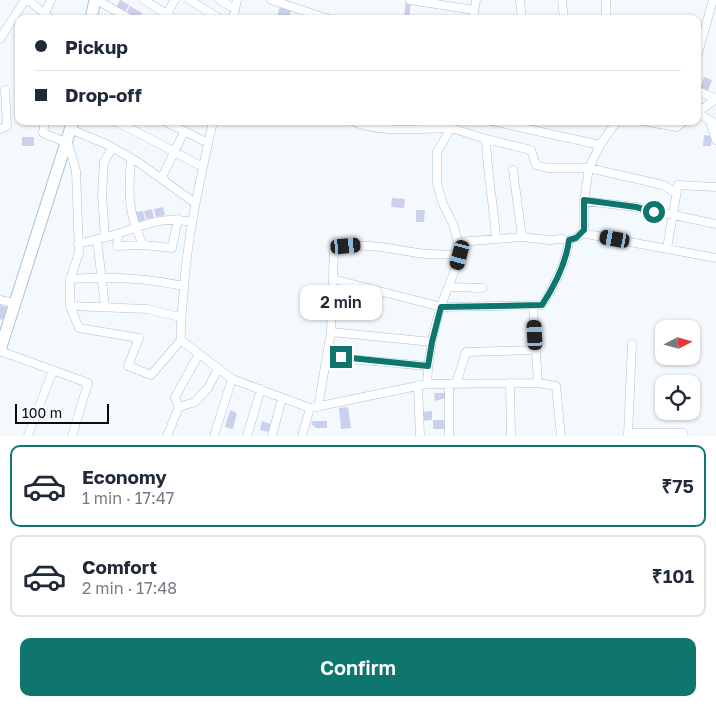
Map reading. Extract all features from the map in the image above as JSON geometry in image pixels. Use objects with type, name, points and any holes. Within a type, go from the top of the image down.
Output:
[{"type":"street","points":[[15,0],[26,0],[44,15]]},
{"type":"street","points":[[16,15],[26,0]]},
{"type":"street","points":[[47,15],[52,0]]},
{"type":"street","points":[[92,15],[96,0],[123,15]]},
{"type":"street","points":[[144,0],[164,15]]},
{"type":"street","points":[[166,15],[175,0]]},
{"type":"street","points":[[190,0],[214,15]]},
{"type":"street","points":[[220,0],[235,9]]},
{"type":"street","points":[[234,15],[237,0]]},
{"type":"street","points":[[271,0],[317,15]]},
{"type":"street","points":[[410,0],[474,10]]},
{"type":"street","points":[[473,15],[476,0]]},
{"type":"street","points":[[520,0],[522,15]]},
{"type":"street","points":[[562,0],[564,15]]},
{"type":"street","points":[[606,0],[606,15]]},
{"type":"street","points":[[701,42],[712,0]]},
{"type":"street","points":[[0,39],[15,16]]},
{"type":"street","points":[[0,129],[7,126],[3,109],[5,90]]},
{"type":"street","points":[[701,92],[716,99],[701,110]]},
{"type":"street","points":[[701,114],[713,123],[716,140]]},
{"type":"street","points":[[44,125],[43,134],[68,142]]},
{"type":"street","points":[[72,436],[88,383],[0,350],[68,142],[71,125],[131,158],[195,203]]},
{"type":"street","points":[[123,125],[203,167]]},
{"type":"street","points":[[171,125],[208,143]]},
{"type":"street","points":[[68,142],[76,171],[79,253],[70,279],[70,306],[79,328],[139,338],[128,366],[151,375],[181,340],[180,317],[184,273],[195,203],[212,125]]},
{"type":"street","points":[[365,125],[385,128],[451,125],[486,139],[531,150],[536,165],[547,168],[589,168],[663,185],[676,193]]},
{"type":"street","points":[[427,384],[432,342],[441,307],[460,255],[458,242],[442,204],[437,184],[437,152],[451,125]]},
{"type":"street","points":[[510,125],[600,145]]},
{"type":"street","points":[[334,279],[441,307],[542,305],[560,274],[568,251],[569,240],[576,238],[584,230],[584,200],[589,168],[600,145],[614,125]]},
{"type":"street","points":[[161,179],[184,132]]},
{"type":"street","points":[[486,139],[496,239]]},
{"type":"street","points":[[105,307],[102,277],[102,195],[104,162],[112,148]]},
{"type":"street","points":[[131,158],[130,207],[135,228],[143,245]]},
{"type":"street","points":[[514,170],[522,238]]},
{"type":"street","points":[[667,248],[678,185],[716,187]]},
{"type":"street","points":[[584,200],[636,207],[716,224]]},
{"type":"street","points":[[78,244],[118,234],[155,220],[178,219],[192,222]]},
{"type":"street","points":[[118,234],[117,246],[143,245],[172,248],[178,219]]},
{"type":"street","points":[[580,233],[716,258]]},
{"type":"street","points":[[458,242],[522,238],[535,240],[562,239]]},
{"type":"street","points":[[302,436],[314,407],[327,356],[331,332],[334,251],[346,246],[365,244],[420,253],[460,255]]},
{"type":"street","points":[[70,279],[102,277],[158,280],[184,286]]},
{"type":"street","points":[[449,287],[482,288]]},
{"type":"street","points":[[0,300],[15,303]]},
{"type":"street","points":[[70,306],[147,309],[180,317]]},
{"type":"street","points":[[533,306],[538,383]]},
{"type":"street","points":[[331,332],[432,342]]},
{"type":"street","points":[[181,340],[232,379],[282,398],[314,407],[427,384],[538,383],[556,386],[561,436]]},
{"type":"street","points":[[632,344],[628,434],[683,433]]},
{"type":"street","points":[[449,436],[452,384],[466,352],[536,350]]},
{"type":"street","points":[[167,436],[179,407],[175,397],[199,354]]},
{"type":"street","points":[[327,356],[428,366]]},
{"type":"street","points":[[179,407],[195,402],[208,388],[218,369]]},
{"type":"street","points":[[28,436],[53,370]]},
{"type":"street","points":[[214,436],[232,379]]},
{"type":"street","points":[[510,383],[511,436]]},
{"type":"street","points":[[418,386],[420,436]]},
{"type":"street","points":[[247,436],[261,389]]},
{"type":"street","points":[[272,436],[282,398]]},
{"type":"building","points":[[120,0],[129,5],[125,13],[116,8]]},
{"type":"building","points":[[406,1],[411,2],[409,15],[404,15]]},
{"type":"building","points":[[130,6],[142,13],[141,15],[126,14]]},
{"type":"building","points":[[280,6],[291,9],[290,15],[278,15]]},
{"type":"building","points":[[704,77],[712,80],[708,91],[701,88]]},
{"type":"building","points":[[704,135],[712,136],[711,146],[703,146]]},
{"type":"building","points":[[22,137],[34,137],[34,146],[22,146]]},
{"type":"building","points":[[392,198],[405,199],[404,208],[391,207]]},
{"type":"building","points":[[163,207],[165,215],[156,217],[154,209]]},
{"type":"building","points":[[152,209],[154,218],[146,219],[144,211]]},
{"type":"building","points":[[416,210],[425,210],[424,222],[416,222]]},
{"type":"building","points":[[143,211],[145,220],[138,222],[136,212]]},
{"type":"building","points":[[0,305],[7,307],[3,320],[0,319]]},
{"type":"building","points":[[434,393],[445,393],[446,398],[435,401]]},
{"type":"building","points":[[348,407],[351,428],[341,429],[339,408]]},
{"type":"building","points":[[230,410],[237,413],[233,429],[225,427]]},
{"type":"building","points":[[432,411],[432,420],[421,421],[420,412]]},
{"type":"building","points":[[433,420],[444,420],[445,429],[433,429]]},
{"type":"building","points":[[262,421],[271,424],[268,432],[260,430]]},
{"type":"building","points":[[313,421],[327,421],[327,428],[316,428],[311,424]]},
{"type":"route","points":[[341,357],[428,366],[441,307],[542,305],[560,274],[568,251],[569,240],[576,238],[584,230],[584,200],[636,207],[654,212]]}]
